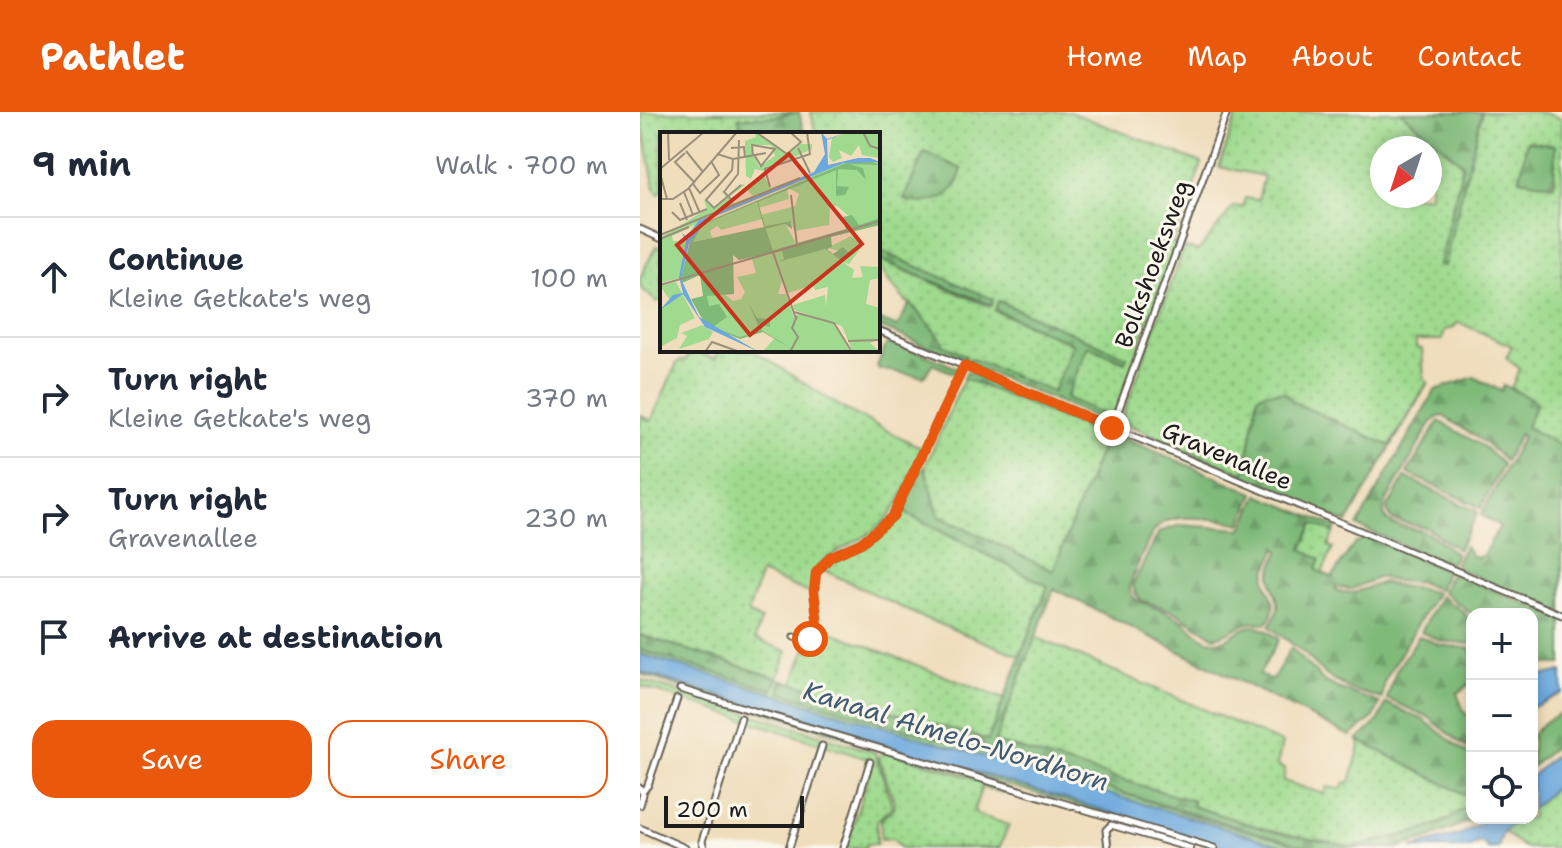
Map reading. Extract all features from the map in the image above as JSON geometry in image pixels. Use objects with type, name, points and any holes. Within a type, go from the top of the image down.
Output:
[{"type":"street","name":"Bolkshoeksweg","points":[[1112,428],[1227,112]]},
{"type":"street","points":[[640,229],[660,238]]},
{"type":"street","name":"Gravenallee","points":[[880,331],[1562,615]]},
{"type":"street","points":[[794,637],[807,641],[818,625],[814,581],[821,566],[830,557],[874,534],[893,516],[964,366]]},
{"type":"street","points":[[680,689],[1214,848]]},
{"type":"street","points":[[640,805],[642,789],[647,788],[677,699]]},
{"type":"street","points":[[704,848],[702,841],[741,718]]},
{"type":"street","points":[[789,848],[822,746]]},
{"type":"street","points":[[843,848],[870,762]]},
{"type":"street","points":[[1108,848],[1106,830],[1111,825],[1190,848]]},
{"type":"street","points":[[640,828],[685,848]]},
{"type":"green space","points":[[640,112],[794,112],[774,117],[739,117],[742,132],[660,132],[659,194],[655,189]]},
{"type":"green space","points":[[799,112],[804,132],[742,132],[738,117],[774,117]]},
{"type":"green space","points":[[811,112],[1070,112],[1202,163],[1173,243],[1176,245],[1113,418],[1066,398],[1088,346],[1124,362],[1083,338],[999,301],[995,311],[1074,344],[1053,393],[971,359],[968,364],[964,362],[966,356],[943,345],[943,341],[886,277],[880,260],[990,307],[993,299],[880,251],[880,132],[816,132]]},
{"type":"green space","points":[[1238,112],[1401,112],[1430,136],[1370,136],[1370,208],[1442,208],[1442,146],[1463,164],[1439,264],[1482,112],[1541,112],[1562,119],[1562,446],[1525,427],[1537,403],[1511,388],[1520,369],[1506,358],[1512,346],[1458,322],[1453,328],[1445,330],[1442,340],[1416,340],[1416,348],[1422,349],[1424,379],[1428,382],[1390,446],[1293,402],[1285,392],[1266,392],[1258,396],[1245,474],[1189,450],[1185,454],[1179,452],[1182,448],[1121,421],[1184,248],[1199,250],[1234,206],[1242,208],[1245,198],[1258,200],[1264,176],[1219,167]],"holes":[[[1527,141],[1555,145],[1553,185],[1520,179]]]},
{"type":"green space","points":[[1401,112],[1482,112],[1444,266],[1439,265],[1463,164],[1442,146],[1442,136],[1430,136]]},
{"type":"green space","points":[[1527,141],[1555,145],[1554,185],[1520,179]]},
{"type":"green space","points":[[924,152],[962,169],[955,186],[944,197],[930,201],[904,199]]},
{"type":"green space","points":[[656,246],[660,247],[660,300],[657,302],[640,287],[640,278]]},
{"type":"green space","points":[[880,251],[993,299],[992,305],[880,260]]},
{"type":"green space","points":[[998,301],[1127,357],[1125,362],[1088,346],[1066,398],[1113,418],[1110,423],[968,364],[970,358],[1053,392],[1073,344],[995,310]]},
{"type":"green space","points":[[910,303],[943,341],[943,345],[966,356],[964,362],[880,327],[880,320],[897,327]]},
{"type":"green space","points":[[889,339],[959,369],[956,374],[932,364],[924,377],[879,369],[877,366]]},
{"type":"green space","points":[[690,352],[715,359],[719,352],[756,352],[844,409],[922,448],[892,513],[875,530],[839,550],[820,567],[812,594],[761,573],[748,613],[761,620],[755,639],[787,651],[778,678],[783,680],[780,686],[1207,820],[1309,848],[1291,848],[1243,835],[640,654],[640,650],[773,690],[777,678],[640,635],[640,415],[651,421],[676,365],[686,360]]},
{"type":"green space","points":[[967,371],[1078,419],[1076,424],[964,378]]},
{"type":"green space","points":[[1474,377],[1501,391],[1504,385],[1537,402],[1526,427],[1562,446],[1562,613],[1454,567],[1465,546],[1477,558],[1483,555],[1500,526],[1481,515],[1523,436],[1520,434],[1505,461],[1487,444],[1443,416],[1438,417],[1431,423],[1388,498],[1384,516],[1388,521],[1425,532],[1437,539],[1456,554],[1450,565],[1357,526],[1435,390]]},
{"type":"green space","points":[[964,378],[1075,424],[1078,419],[1083,421],[1082,427],[1105,438],[1053,572],[939,516],[925,467]]},
{"type":"green space","points":[[1428,382],[1347,523],[1185,454],[1188,450],[1245,473],[1258,396],[1266,392],[1285,392],[1293,402],[1390,446]]},
{"type":"green space","points":[[1083,421],[1254,493],[1241,524],[1189,518],[1174,519],[1159,526],[1136,568],[1130,591],[1133,597],[1178,618],[1209,640],[1223,640],[1248,627],[1266,630],[1279,639],[1259,675],[1272,680],[1291,648],[1324,681],[1380,703],[1374,717],[1350,736],[1054,589],[995,742],[1193,801],[1192,806],[1274,832],[1354,847],[1424,830],[1448,820],[1466,806],[1466,822],[1397,848],[1309,848],[780,692],[783,680],[988,740],[1048,586],[899,510],[918,473],[925,467],[939,516],[1053,571],[1105,438],[1081,427]]},
{"type":"green space","points":[[1439,421],[1484,447],[1503,465],[1481,508],[1407,473]]},
{"type":"green space","points":[[1405,477],[1478,512],[1458,550],[1427,528],[1393,520],[1389,516],[1387,509]]},
{"type":"green space","points":[[1258,495],[1336,527],[1334,532],[1313,524],[1302,549],[1320,559],[1316,570],[1332,577],[1354,544],[1366,537],[1447,571],[1438,590],[1423,583],[1379,577],[1352,589],[1335,587],[1336,591],[1353,593],[1383,582],[1436,593],[1385,680],[1382,699],[1350,689],[1327,676],[1269,626],[1278,605],[1271,576],[1279,551],[1276,547],[1266,572],[1273,609],[1266,624],[1243,624],[1214,637],[1175,612],[1141,600],[1135,593],[1133,584],[1159,532],[1181,525],[1242,529]]},
{"type":"green space","points":[[899,510],[1048,586],[1020,656],[917,615],[821,569],[840,554],[883,530]]},
{"type":"green space","points":[[1313,523],[1334,532],[1328,546],[1333,548],[1322,573],[1315,570],[1301,550]]},
{"type":"green space","points":[[1451,573],[1537,608],[1466,610],[1442,592]]},
{"type":"green space","points":[[1440,596],[1466,614],[1466,643],[1441,641],[1421,632]]},
{"type":"green space","points":[[1538,608],[1562,618],[1562,664],[1538,664]]},
{"type":"green space","points":[[819,627],[1004,699],[988,740],[793,683],[805,650],[811,651]]},
{"type":"green space","points":[[640,635],[778,678],[773,690],[640,650]]},
{"type":"green space","points":[[1419,636],[1440,645],[1466,648],[1466,687],[1457,693],[1466,714],[1466,747],[1427,716],[1387,699],[1396,671]]},
{"type":"green space","points":[[1035,637],[1282,743],[1277,766],[1285,769],[1283,781],[1324,794],[1327,787],[1342,789],[1344,783],[1350,782],[1360,746],[1358,740],[1466,795],[1466,806],[1448,820],[1424,830],[1354,847],[1274,832],[1191,806],[1193,802],[994,742]]},
{"type":"green space","points":[[640,672],[1229,848],[1219,848],[702,694]]},
{"type":"green space","points":[[640,680],[875,752],[892,806],[877,821],[877,844],[866,844],[866,848],[846,848],[871,760],[640,686]]},
{"type":"green space","points":[[1386,703],[1424,720],[1466,752],[1466,795],[1358,740],[1379,720]]},
{"type":"green space","points":[[1562,712],[1562,740],[1538,762],[1538,728]]},
{"type":"green space","points":[[882,750],[1006,788],[1004,793],[982,787],[974,810],[978,815],[1009,825],[999,848],[901,848],[893,838],[881,839],[881,819],[894,808],[879,758]]},
{"type":"green space","points":[[1562,780],[1562,848],[1525,848],[1503,831],[1513,824],[1538,824],[1538,803]]},
{"type":"water","points":[[640,654],[1291,848],[1229,848],[640,672]]},
{"type":"water","points":[[1562,671],[1562,693],[1538,705],[1538,677]]},
{"type":"water","points":[[1562,749],[1562,780],[1538,803],[1538,771]]},
{"type":"water","points":[[1478,824],[1513,824],[1503,831],[1498,848],[1487,848],[1479,842],[1468,848],[1412,848],[1461,834]]},
{"type":"route","points":[[810,639],[818,625],[814,591],[816,573],[830,557],[861,543],[893,516],[964,366],[1112,428]]},
{"type":"water label","name":"Kanaal Almelo-Nordhorn","points":[[956,736]]}]
